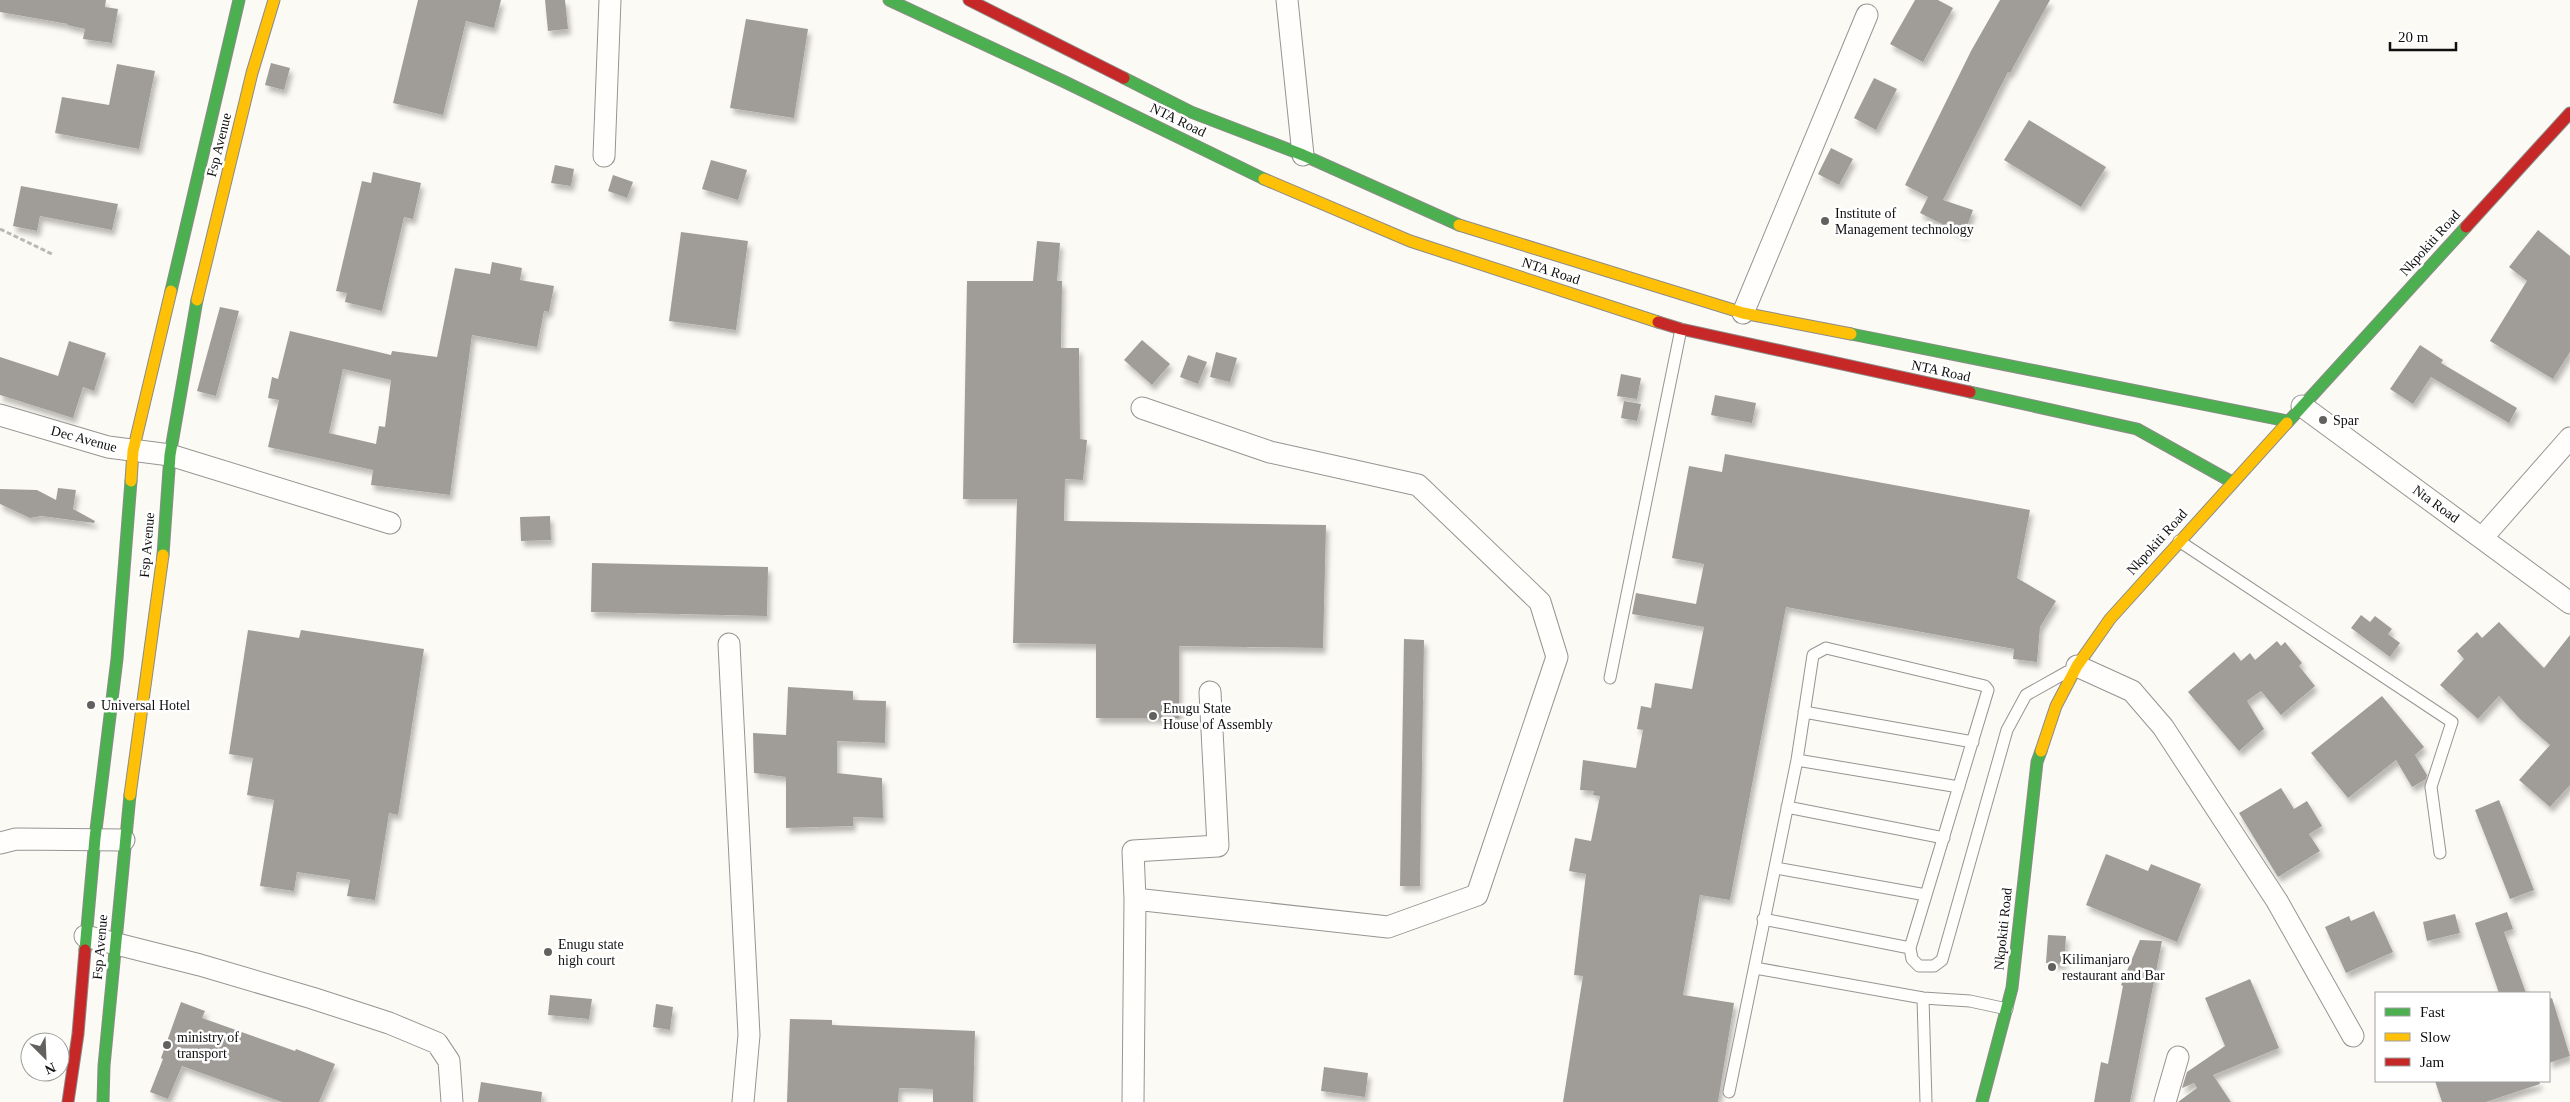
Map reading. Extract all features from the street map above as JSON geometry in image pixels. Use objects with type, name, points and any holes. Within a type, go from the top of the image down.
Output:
[{"type":"main road","name":"Fsp Avenue","points":[[103,1102],[104,1066],[124,840],[116,786],[118,660],[127,597],[133,451],[239,0]]},
{"type":"main road","name":"Fsp Avenue","points":[[68,1102],[78,1034],[95,838],[116,786],[163,555],[170,455],[200,281],[252,73],[274,0]]},
{"type":"main road","name":"NTA Road","points":[[889,0],[1065,82],[1266,180],[1410,241],[1681,329],[2137,430],[2232,482]]},
{"type":"main road","name":"NTA Road","points":[[969,0],[1191,112],[1303,155],[1458,225],[1743,313],[2287,421]]},
{"type":"main road","name":"Nkpokiti Road","points":[[1982,1102],[2007,1009],[2018,947],[2037,762],[2056,706],[2077,666],[2110,619],[2179,541],[2570,113]]},
{"type":"street","points":[[604,156],[610,0]]},
{"type":"street","points":[[1287,0],[1303,155]]},
{"type":"street","points":[[1743,313],[1867,15]]},
{"type":"street","name":"Nta Road","points":[[2302,406],[2570,604]]},
{"type":"street","points":[[1135,899],[1388,927],[1477,896],[1557,657],[1540,602],[1418,485],[1270,452],[1142,408]]},
{"type":"street","name":"Dec Avenue","points":[[0,415],[108,447],[170,455],[390,523]]},
{"type":"street","points":[[2482,538],[2570,438]]},
{"type":"street","points":[[729,644],[749,1035],[744,1102]]},
{"type":"street","points":[[2077,666],[2132,691],[2163,727],[2277,901],[2353,1036]]},
{"type":"street","points":[[1133,1102],[1135,899],[1133,851],[1218,846],[1210,692]]},
{"type":"street","points":[[0,843],[16,839],[95,838],[124,840]]},
{"type":"street","points":[[85,936],[200,965],[302,995],[389,1023],[437,1043],[450,1061],[452,1102]]},
{"type":"street","points":[[2165,1102],[2178,1057]]},
{"type":"lane","points":[[1610,678],[1681,329]]},
{"type":"lane","points":[[2179,541],[2452,722],[2431,787],[2440,853]]},
{"type":"lane","points":[[1729,1092],[1797,760],[1813,654],[1826,648],[1985,686],[1988,694],[1910,948],[1912,959],[1919,966],[1934,966],[1942,960],[2007,730],[2026,695],[2077,666]]},
{"type":"lane","points":[[1804,712],[1973,742]]},
{"type":"lane","points":[[1797,760],[1960,787]]},
{"type":"lane","points":[[1787,807],[1944,838]]},
{"type":"lane","points":[[1776,868],[1926,895]]},
{"type":"lane","points":[[1763,919],[1910,948]]},
{"type":"lane","points":[[1755,968],[1923,998],[1970,1001],[2007,1009]]},
{"type":"lane","points":[[1923,998],[1926,1102]]},
{"type":"path","points":[[0,229],[54,255]]},
{"type":"building","points":[[0,0],[106,0],[105,7],[118,9],[112,43],[83,39],[85,29],[68,24],[0,12]]},
{"type":"building","points":[[418,0],[501,0],[494,28],[466,21],[443,115],[393,103]]},
{"type":"building","points":[[545,0],[565,0],[568,29],[548,31]]},
{"type":"building","points":[[1915,0],[1938,0],[1953,8],[1923,62],[1890,44]]},
{"type":"building","points":[[2000,0],[2050,0],[2010,73],[2008,72],[1943,200],[1973,210],[1964,235],[1920,213],[1928,197],[1905,185],[1971,51]]},
{"type":"building","points":[[746,19],[808,29],[794,118],[730,108]]},
{"type":"building","points":[[271,63],[290,68],[284,90],[265,85]]},
{"type":"building","points":[[117,64],[155,71],[139,149],[55,133],[62,97],[109,105]]},
{"type":"building","points":[[1874,78],[1897,89],[1876,130],[1854,118]]},
{"type":"building","points":[[2029,120],[2106,167],[2081,207],[2004,160]]},
{"type":"building","points":[[1831,148],[1853,159],[1839,185],[1818,174]]},
{"type":"building","points":[[711,160],[747,170],[738,200],[702,189]]},
{"type":"building","points":[[555,165],[574,169],[571,186],[551,183]]},
{"type":"building","points":[[373,172],[421,183],[413,219],[404,217],[382,311],[345,302],[347,293],[336,291],[362,181],[371,183]]},
{"type":"building","points":[[613,175],[633,182],[627,198],[608,191]]},
{"type":"building","points":[[21,186],[118,204],[112,230],[40,216],[37,231],[13,226]]},
{"type":"building","points":[[2538,230],[2570,256],[2570,352],[2553,379],[2490,341],[2527,281],[2509,267]]},
{"type":"building","points":[[681,232],[748,241],[736,330],[669,321]]},
{"type":"building","points":[[1037,241],[1060,243],[1057,281],[1062,281],[1061,348],[1079,348],[1080,439],[1087,440],[1083,480],[1065,479],[1064,521],[1326,525],[1323,648],[1179,646],[1179,718],[1096,718],[1096,644],[1013,643],[1017,499],[963,499],[967,281],[1033,281]]},
{"type":"building","points":[[492,262],[522,268],[520,280],[554,286],[549,312],[544,311],[537,347],[472,335],[450,495],[371,485],[373,470],[268,447],[279,400],[268,398],[272,377],[278,379],[290,331],[391,355],[392,351],[437,357],[455,268],[490,274]],"holes":[[[343,369],[391,380],[385,427],[379,426],[376,444],[329,433]]]},
{"type":"building","points":[[220,307],[239,311],[216,396],[197,391]]},
{"type":"building","points":[[1142,340],[1170,364],[1152,385],[1124,360]]},
{"type":"building","points":[[69,341],[106,353],[94,391],[83,387],[73,418],[0,395],[0,357],[58,376]]},
{"type":"building","points":[[2420,345],[2443,360],[2441,363],[2517,408],[2509,423],[2431,377],[2413,404],[2390,389]]},
{"type":"building","points":[[1216,352],[1237,358],[1230,382],[1210,377]]},
{"type":"building","points":[[1188,355],[1207,362],[1198,384],[1180,377]]},
{"type":"building","points":[[1621,374],[1641,378],[1637,399],[1617,396]]},
{"type":"building","points":[[1715,395],[1756,403],[1752,423],[1711,415]]},
{"type":"building","points":[[1624,401],[1641,404],[1637,421],[1621,418]]},
{"type":"building","points":[[1725,454],[2030,510],[2017,578],[2056,601],[2040,627],[2037,662],[2013,659],[2014,649],[1786,607],[1730,900],[1700,895],[1683,995],[1734,1003],[1718,1102],[1563,1102],[1583,976],[1574,975],[1586,874],[1569,871],[1575,838],[1591,841],[1600,796],[1593,795],[1594,791],[1580,790],[1583,760],[1636,768],[1643,730],[1637,729],[1641,706],[1651,708],[1655,683],[1692,689],[1704,627],[1632,614],[1636,593],[1696,604],[1704,564],[1672,558],[1689,466],[1722,472]]},
{"type":"building","points":[[58,488],[76,490],[73,509],[95,521],[94,523],[41,516],[30,518],[0,504],[0,489],[37,490],[56,500]]},
{"type":"building","points":[[550,516],[551,540],[521,541],[520,517]]},
{"type":"building","points":[[592,563],[768,567],[767,616],[591,612]]},
{"type":"building","points":[[2361,615],[2370,622],[2375,616],[2392,629],[2388,634],[2400,643],[2390,657],[2351,628]]},
{"type":"building","points":[[2499,622],[2544,668],[2570,635],[2570,785],[2550,807],[2519,780],[2550,745],[2520,719],[2499,696],[2478,719],[2440,685],[2464,659],[2457,651],[2477,632],[2482,638]]},
{"type":"building","points":[[248,630],[299,638],[301,630],[424,649],[398,815],[389,813],[375,900],[347,896],[350,880],[297,872],[294,891],[260,886],[274,800],[247,795],[253,758],[229,754]]},
{"type":"building","points":[[1404,639],[1424,640],[1420,886],[1400,886]]},
{"type":"building","points":[[2277,641],[2281,646],[2285,642],[2302,663],[2299,666],[2315,686],[2281,715],[2261,691],[2247,701],[2264,729],[2239,751],[2188,692],[2234,652],[2241,661],[2250,653],[2255,660]]},
{"type":"building","points":[[788,687],[853,691],[853,700],[886,701],[885,743],[837,741],[837,773],[882,778],[883,818],[853,817],[853,826],[786,828],[786,777],[754,773],[753,733],[786,735]]},
{"type":"building","points":[[2382,696],[2424,747],[2415,755],[2427,775],[2426,779],[2412,787],[2396,760],[2348,798],[2311,753]]},
{"type":"building","points":[[2281,788],[2294,809],[2307,801],[2322,826],[2309,834],[2320,851],[2278,877],[2239,813]]},
{"type":"building","points":[[2499,800],[2534,890],[2510,899],[2475,810]]},
{"type":"building","points":[[2106,854],[2148,871],[2151,864],[2201,884],[2177,942],[2086,905]]},
{"type":"building","points":[[2374,911],[2393,952],[2346,973],[2325,927],[2349,916],[2351,921]]},
{"type":"building","points":[[2507,912],[2513,929],[2504,932],[2526,992],[2499,992],[2475,923]]},
{"type":"building","points":[[2455,914],[2460,933],[2427,941],[2423,922]]},
{"type":"building","points":[[2048,935],[2066,936],[2064,964],[2046,963]]},
{"type":"building","points":[[2140,940],[2162,941],[2130,1102],[2094,1102],[2101,1062],[2108,1064],[2123,986],[2121,985]]},
{"type":"building","points":[[2250,979],[2279,1048],[2213,1075],[2231,1102],[2178,1102],[2197,1088],[2194,1083],[2182,1088],[2187,1072],[2225,1046],[2205,998]]},
{"type":"building","points":[[550,995],[592,999],[589,1019],[548,1015]]},
{"type":"building","points":[[2552,998],[2570,1056],[2550,1063],[2550,999]]},
{"type":"building","points":[[181,1002],[205,1011],[202,1018],[335,1064],[319,1102],[282,1102],[182,1066],[168,1099],[150,1092],[163,1059],[161,1058]]},
{"type":"building","points":[[656,1004],[673,1007],[670,1030],[653,1027]]},
{"type":"building","points":[[790,1019],[832,1020],[832,1025],[975,1031],[973,1102],[933,1102],[933,1089],[899,1088],[898,1102],[787,1102]]},
{"type":"building","points":[[1324,1067],[1368,1073],[1365,1097],[1321,1091]]},
{"type":"building","points":[[481,1082],[542,1092],[541,1102],[478,1102]]},
{"type":"building","points":[[2435,1082],[2539,1082],[2540,1084],[2486,1102],[2442,1102]]},
{"type":"traffic: fast","points":[[171,291],[239,0]]},
{"type":"traffic: fast","points":[[889,0],[1065,82],[1264,179]]},
{"type":"traffic: fast","points":[[1124,78],[1191,112],[1303,155],[1459,225]]},
{"type":"traffic: fast","points":[[2287,423],[2466,227]]},
{"type":"traffic: fast","points":[[163,555],[170,455],[197,300]]},
{"type":"traffic: fast","points":[[1851,334],[2287,421]]},
{"type":"traffic: fast","points":[[1970,392],[2137,429],[2232,482]]},
{"type":"traffic: fast","points":[[85,950],[95,838],[117,659],[131,481]]},
{"type":"traffic: fast","points":[[1982,1102],[2012,988],[2037,762],[2041,751]]},
{"type":"traffic: fast","points":[[103,1102],[104,1066],[130,795]]},
{"type":"traffic: slow","points":[[197,300],[252,73],[274,0]]},
{"type":"traffic: slow","points":[[1264,179],[1410,241],[1658,322]]},
{"type":"traffic: slow","points":[[1459,225],[1743,313],[1851,334]]},
{"type":"traffic: slow","points":[[131,481],[133,451],[171,291]]},
{"type":"traffic: slow","points":[[2041,751],[2056,706],[2077,666],[2110,619],[2287,423]]},
{"type":"traffic: slow","points":[[130,795],[163,555]]},
{"type":"traffic: jam","points":[[969,0],[1124,78]]},
{"type":"traffic: jam","points":[[2466,227],[2570,113]]},
{"type":"traffic: jam","points":[[1658,322],[1681,329],[1970,392]]},
{"type":"traffic: jam","points":[[68,1102],[78,1034],[85,950]]},
{"type":"place","name":"Institute of Management technology","points":[[1825,221]]},
{"type":"place","name":"Spar","points":[[2323,420]]},
{"type":"place","name":"Universal Hotel","points":[[91,705]]},
{"type":"place","name":"Enugu State House of Assembly","points":[[1153,716]]},
{"type":"place","name":"Enugu state high court","points":[[548,952]]},
{"type":"place","name":"Kilimanjaro restaurant and Bar","points":[[2052,967]]},
{"type":"place","name":"ministry of transport","points":[[167,1045]]}]
